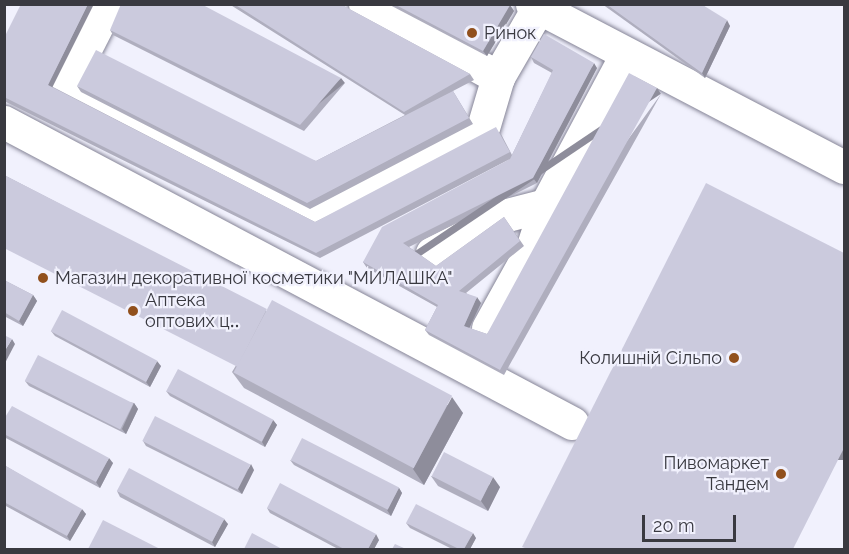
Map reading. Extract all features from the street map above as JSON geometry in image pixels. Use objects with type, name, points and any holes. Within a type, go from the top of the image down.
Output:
[{"type":"lane","points":[[108,4],[63,90],[313,216],[482,131],[498,77],[535,6],[573,14],[626,55],[844,167]]},
{"type":"lane","points":[[365,4],[498,77]]},
{"type":"lane","points":[[488,328],[532,249],[546,205],[626,55]]},
{"type":"lane","points":[[4,122],[572,423]]},
{"type":"lane","points":[[432,253],[507,215],[546,205]]},
{"type":"building","points":[[21,4],[88,4],[48,85],[315,222],[496,127],[510,152],[316,253],[4,97],[4,38]]},
{"type":"building","points":[[121,4],[201,4],[341,78],[300,125],[110,30]]},
{"type":"building","points":[[234,4],[340,4],[470,74],[404,112]]},
{"type":"building","name":"Ринок","points":[[394,4],[509,4],[510,5],[483,51]]},
{"type":"building","points":[[606,4],[701,4],[727,20],[702,73]]},
{"type":"building","points":[[544,34],[594,63],[533,178],[403,243],[436,266],[504,217],[520,241],[459,291],[477,297],[464,326],[487,334],[629,73],[657,88],[500,370],[425,330],[438,305],[363,262],[382,227],[510,159],[553,70],[531,57]]},
{"type":"building","points":[[96,50],[316,161],[453,91],[469,118],[307,203],[77,86]]},
{"type":"building","points":[[4,175],[267,309],[237,367],[4,248]]},
{"type":"building","name":"Колишній Сільпо","points":[[706,183],[844,253],[844,448],[793,549],[528,549],[522,547]]},
{"type":"building","points":[[4,280],[33,295],[19,321],[4,312]]},
{"type":"building","points":[[272,300],[452,396],[414,468],[234,372]]},
{"type":"building","points":[[62,310],[157,361],[146,382],[51,331]]},
{"type":"building","points":[[4,335],[12,339],[4,352]]},
{"type":"building","points":[[38,355],[133,404],[120,429],[25,381]]},
{"type":"building","points":[[178,369],[273,420],[262,442],[166,391]]},
{"type":"building","points":[[12,406],[109,458],[96,482],[4,434],[4,419]]},
{"type":"building","points":[[155,416],[250,465],[238,490],[142,441]]},
{"type":"building","points":[[302,438],[399,487],[388,510],[291,460]]},
{"type":"building","points":[[444,452],[493,477],[481,501],[432,476]]},
{"type":"building","points":[[4,465],[82,509],[67,536],[4,502]]},
{"type":"building","points":[[129,468],[224,519],[212,542],[117,491]]},
{"type":"building","points":[[280,483],[376,534],[368,549],[344,549],[267,508]]},
{"type":"building","points":[[416,504],[473,533],[464,549],[459,549],[406,523]]},
{"type":"building","points":[[103,520],[160,549],[88,549]]},
{"type":"building","points":[[252,533],[282,549],[244,549]]},
{"type":"building","points":[[395,544],[406,549],[392,549]]},
{"type":"place","name":"Ринок","points":[[472,33]]},
{"type":"place","name":"Магазин декоративної косметики \"МИЛАШКА\"","points":[[43,278]]},
{"type":"place","name":"Аптека оптових ц‥","points":[[133,311]]},
{"type":"place","name":"Колишній Сільпо","points":[[734,358]]},
{"type":"place","name":"Пивомаркет Тандем","points":[[781,474]]}]
